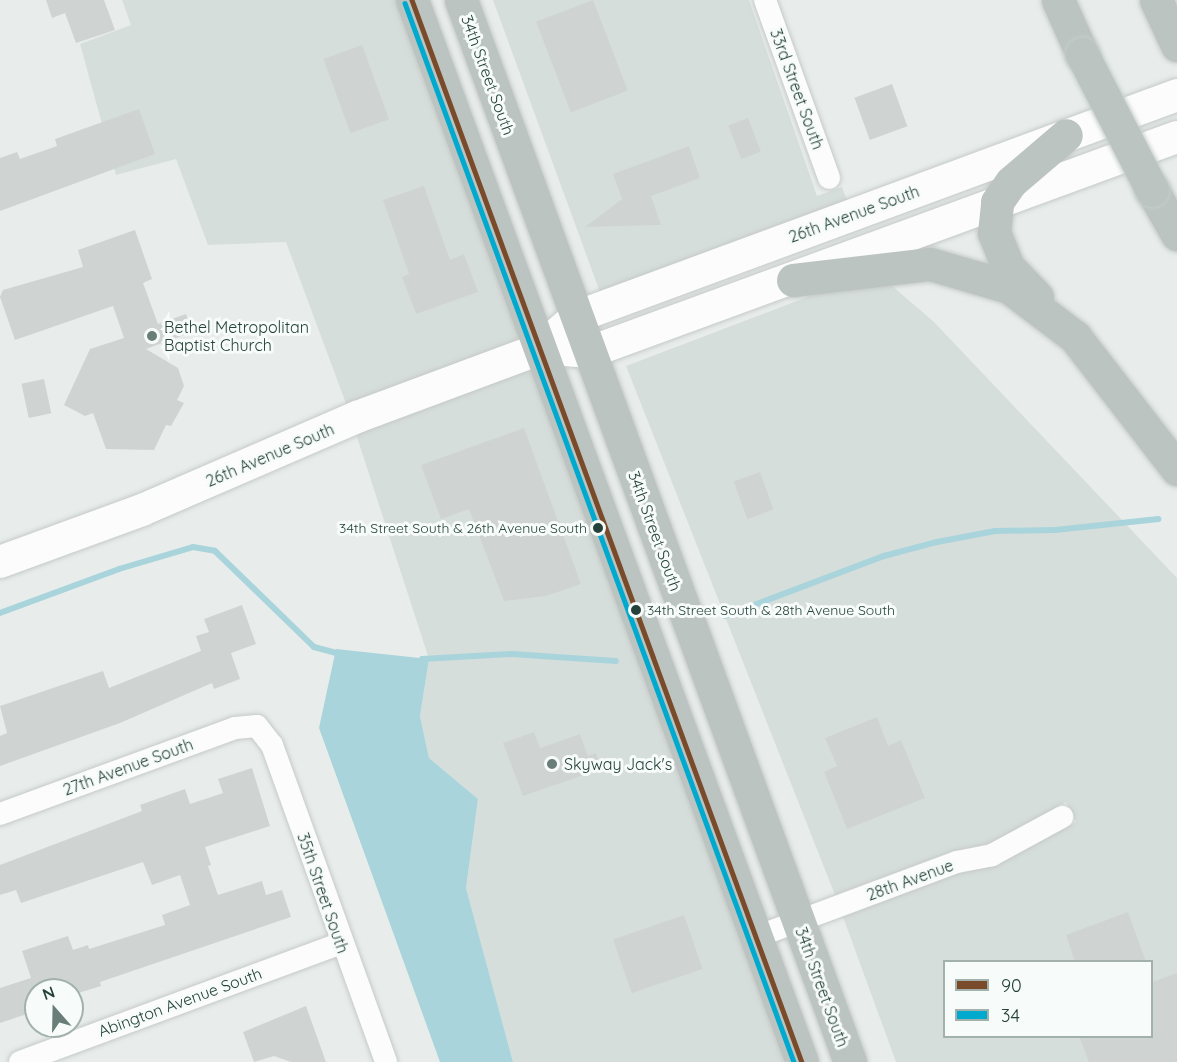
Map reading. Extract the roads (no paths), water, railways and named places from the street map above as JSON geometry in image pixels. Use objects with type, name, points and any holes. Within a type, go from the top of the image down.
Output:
[{"type":"highway","points":[[412,0],[802,1062]]},
{"type":"highway","name":"34th Street South","points":[[460,0],[850,1062]]},
{"type":"highway","points":[[1058,0],[1082,54],[1177,234]]},
{"type":"highway","points":[[1159,6],[1177,45]]},
{"type":"highway","points":[[1066,135],[1011,182],[997,202],[994,233],[1008,267],[1075,337],[1177,469]]},
{"type":"highway","points":[[793,280],[858,269],[930,264],[1009,287],[1075,337]]},
{"type":"main road","name":"26th Avenue South","points":[[0,562],[142,510],[357,417],[540,349],[576,317],[1177,95]]},
{"type":"main road","name":"26th Avenue South","points":[[540,349],[590,352],[793,280],[997,202],[1177,137]]},
{"type":"street","name":"33rd Street South","points":[[765,0],[829,178]]},
{"type":"street","name":"27th Avenue South","points":[[0,814],[235,728],[257,726]]},
{"type":"street","name":"35th Street South","points":[[257,726],[272,745],[341,943],[386,1062]]},
{"type":"street","name":"28th Avenue","points":[[756,937],[957,862],[992,855],[1062,817]]},
{"type":"street","name":"Abington Avenue South","points":[[20,1062],[341,943]]},
{"type":"water","points":[[336,649],[429,659],[420,716],[429,758],[478,799],[466,888],[513,1062],[440,1062],[319,728]]},
{"type":"waterway","points":[[725,616],[884,556],[937,542],[995,531],[1055,530],[1158,519]]},
{"type":"waterway","points":[[0,613],[119,569],[193,547],[215,551],[314,647],[341,654]]},
{"type":"waterway","points":[[422,659],[512,654],[616,661]]},
{"type":"place","name":"Bethel Metropolitan Baptist Church","points":[[152,336]]},
{"type":"place","name":"34th Street South & 26th Avenue South","points":[[598,528]]},
{"type":"place","name":"34th Street South & 28th Avenue South","points":[[636,610]]},
{"type":"place","name":"Skyway Jack's","points":[[552,764]]}]
